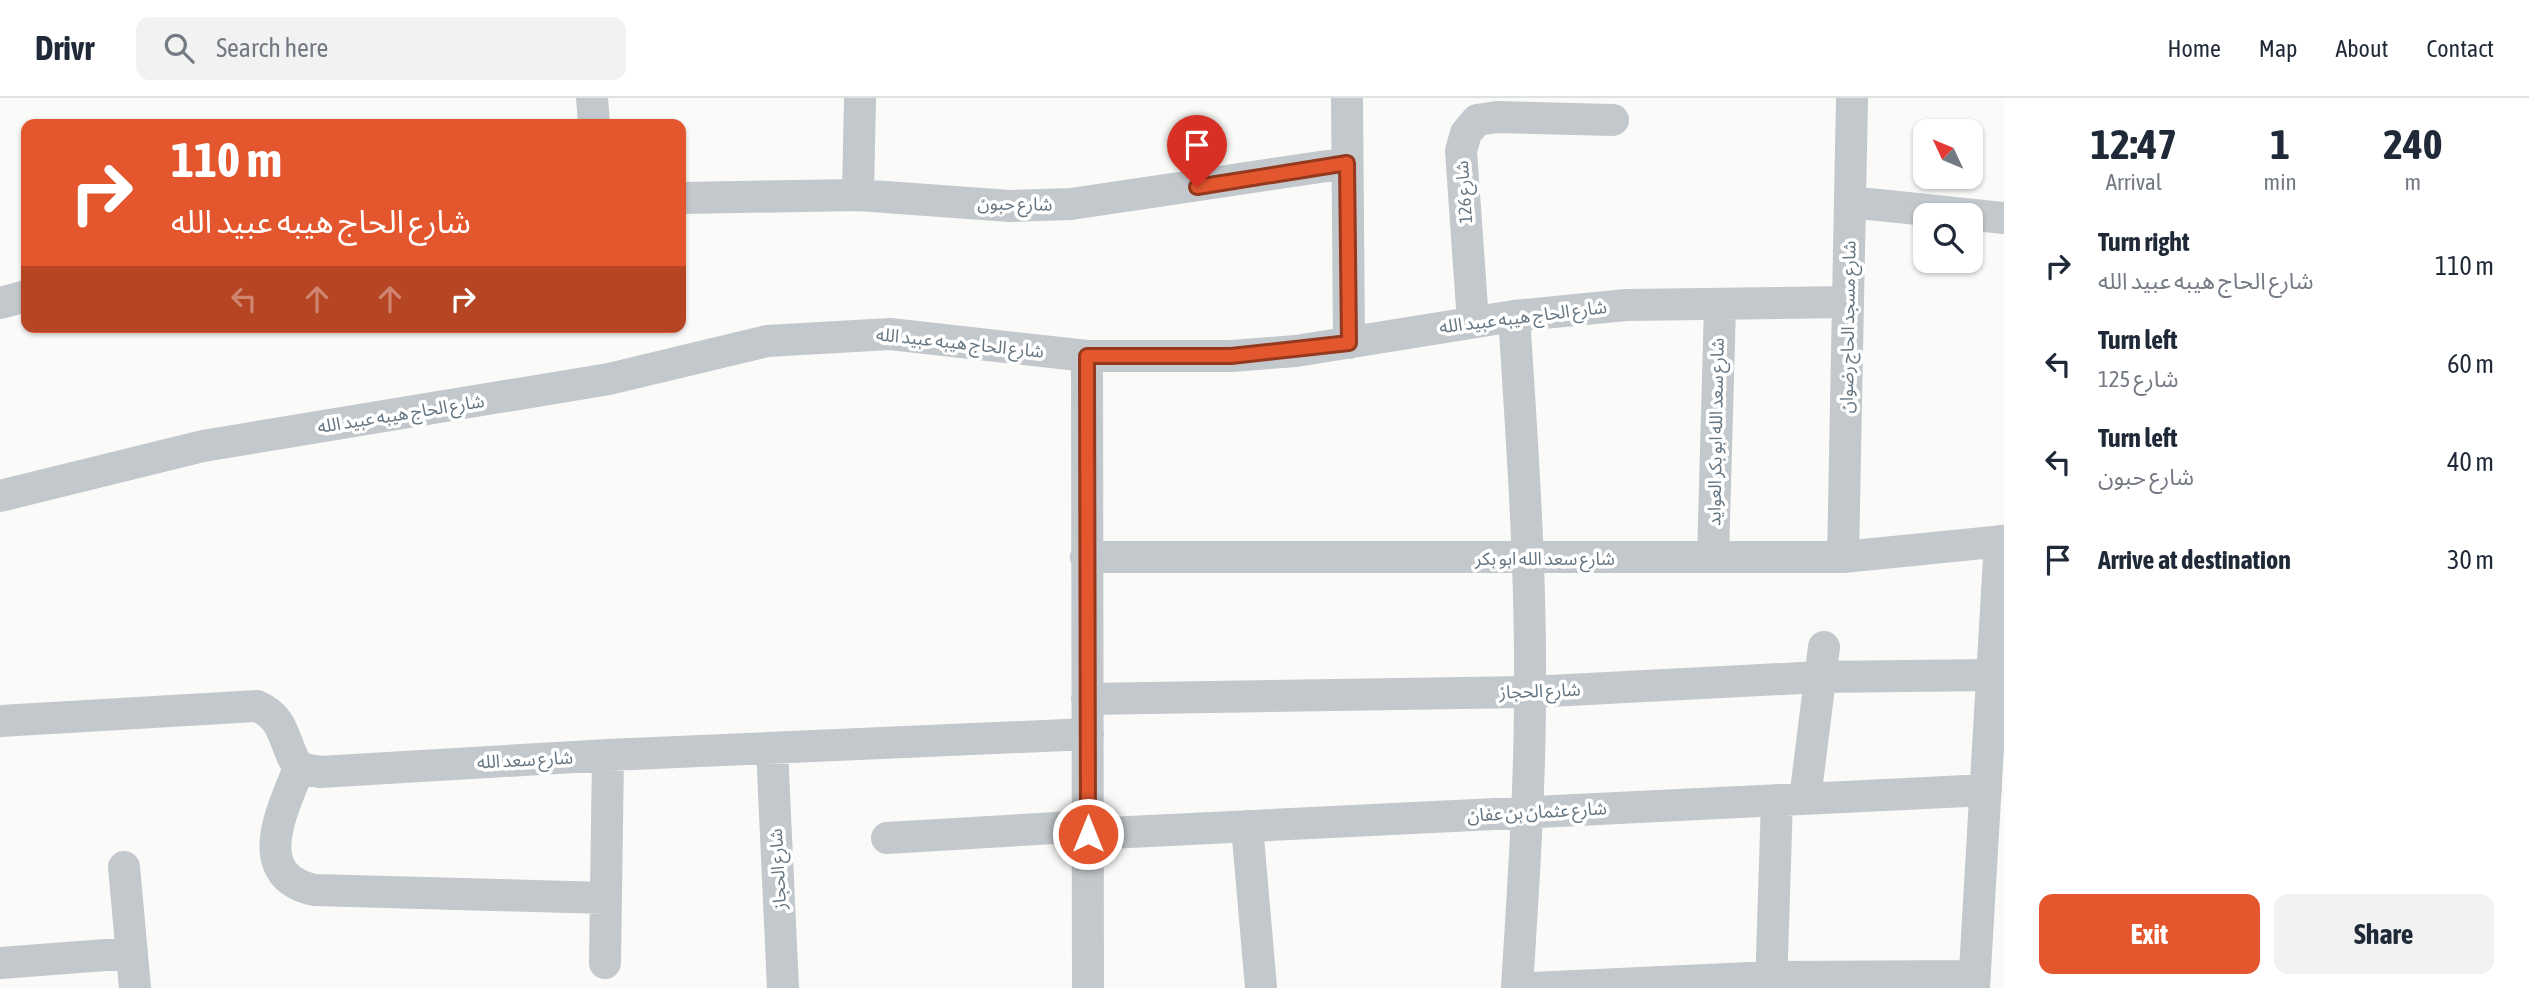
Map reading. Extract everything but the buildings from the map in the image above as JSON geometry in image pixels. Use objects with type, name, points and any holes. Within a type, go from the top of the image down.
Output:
[{"type":"street","points":[[592,98],[594,119]]},
{"type":"street","points":[[858,195],[860,98]]},
{"type":"street","points":[[1347,98],[1349,343]]},
{"type":"street","name":"شارع مسجد الحاج رضوان","points":[[1843,557],[1852,98]]},
{"type":"street","name":"شارع 126","points":[[1473,322],[1461,151],[1466,132],[1477,120],[1498,107],[1613,120]]},
{"type":"street","name":"شارع حبون","points":[[686,198],[858,195],[1010,206],[1071,205],[1347,163]]},
{"type":"street","points":[[1850,202],[2004,218]]},
{"type":"street","points":[[0,303],[21,297]]},
{"type":"street","name":"شارع الحاج هيبه عبيد الله","points":[[0,496],[203,446],[609,379],[767,341],[890,334],[1087,356],[1231,356],[1349,343],[1514,316],[1626,305],[1720,306],[1848,302]]},
{"type":"street","name":"شارع سعد الله ابو بكر العوايد","points":[[1713,557],[1720,306]]},
{"type":"street","points":[[1514,316],[1529,559],[1530,692],[1528,813],[1517,988]]},
{"type":"street","points":[[1087,356],[1088,988]]},
{"type":"street","points":[[1532,988],[1975,982],[1991,911],[1986,790],[1997,709],[1992,675],[2002,541]]},
{"type":"street","name":"شارع سعد الله ابو بكر","points":[[1086,557],[1843,557],[2002,541]]},
{"type":"street","points":[[1771,983],[1791,800],[1822,662]]},
{"type":"street","name":"شارع الحجاز","points":[[1087,699],[1530,692],[1822,662],[1992,675]]},
{"type":"street","points":[[0,721],[257,706],[267,710],[285,732],[292,758],[299,768],[283,810],[275,857],[284,877],[298,886],[314,890],[606,898]]},
{"type":"street","name":"شارع سعد الله","points":[[299,768],[320,772],[608,755],[1088,734]]},
{"type":"street","name":"شارع الحجاز","points":[[772,749],[783,988]]},
{"type":"street","points":[[605,963],[608,755]]},
{"type":"street","name":"شارع عثمان بن عفان","points":[[887,838],[1247,826],[1986,790]]},
{"type":"street","points":[[1247,826],[1261,988]]},
{"type":"street","points":[[124,867],[135,988]]},
{"type":"street","points":[[0,962],[132,953]]},
{"type":"route","points":[[1088,834],[1087,356],[1231,356],[1296,351],[1349,343],[1347,163],[1197,187]]}]
